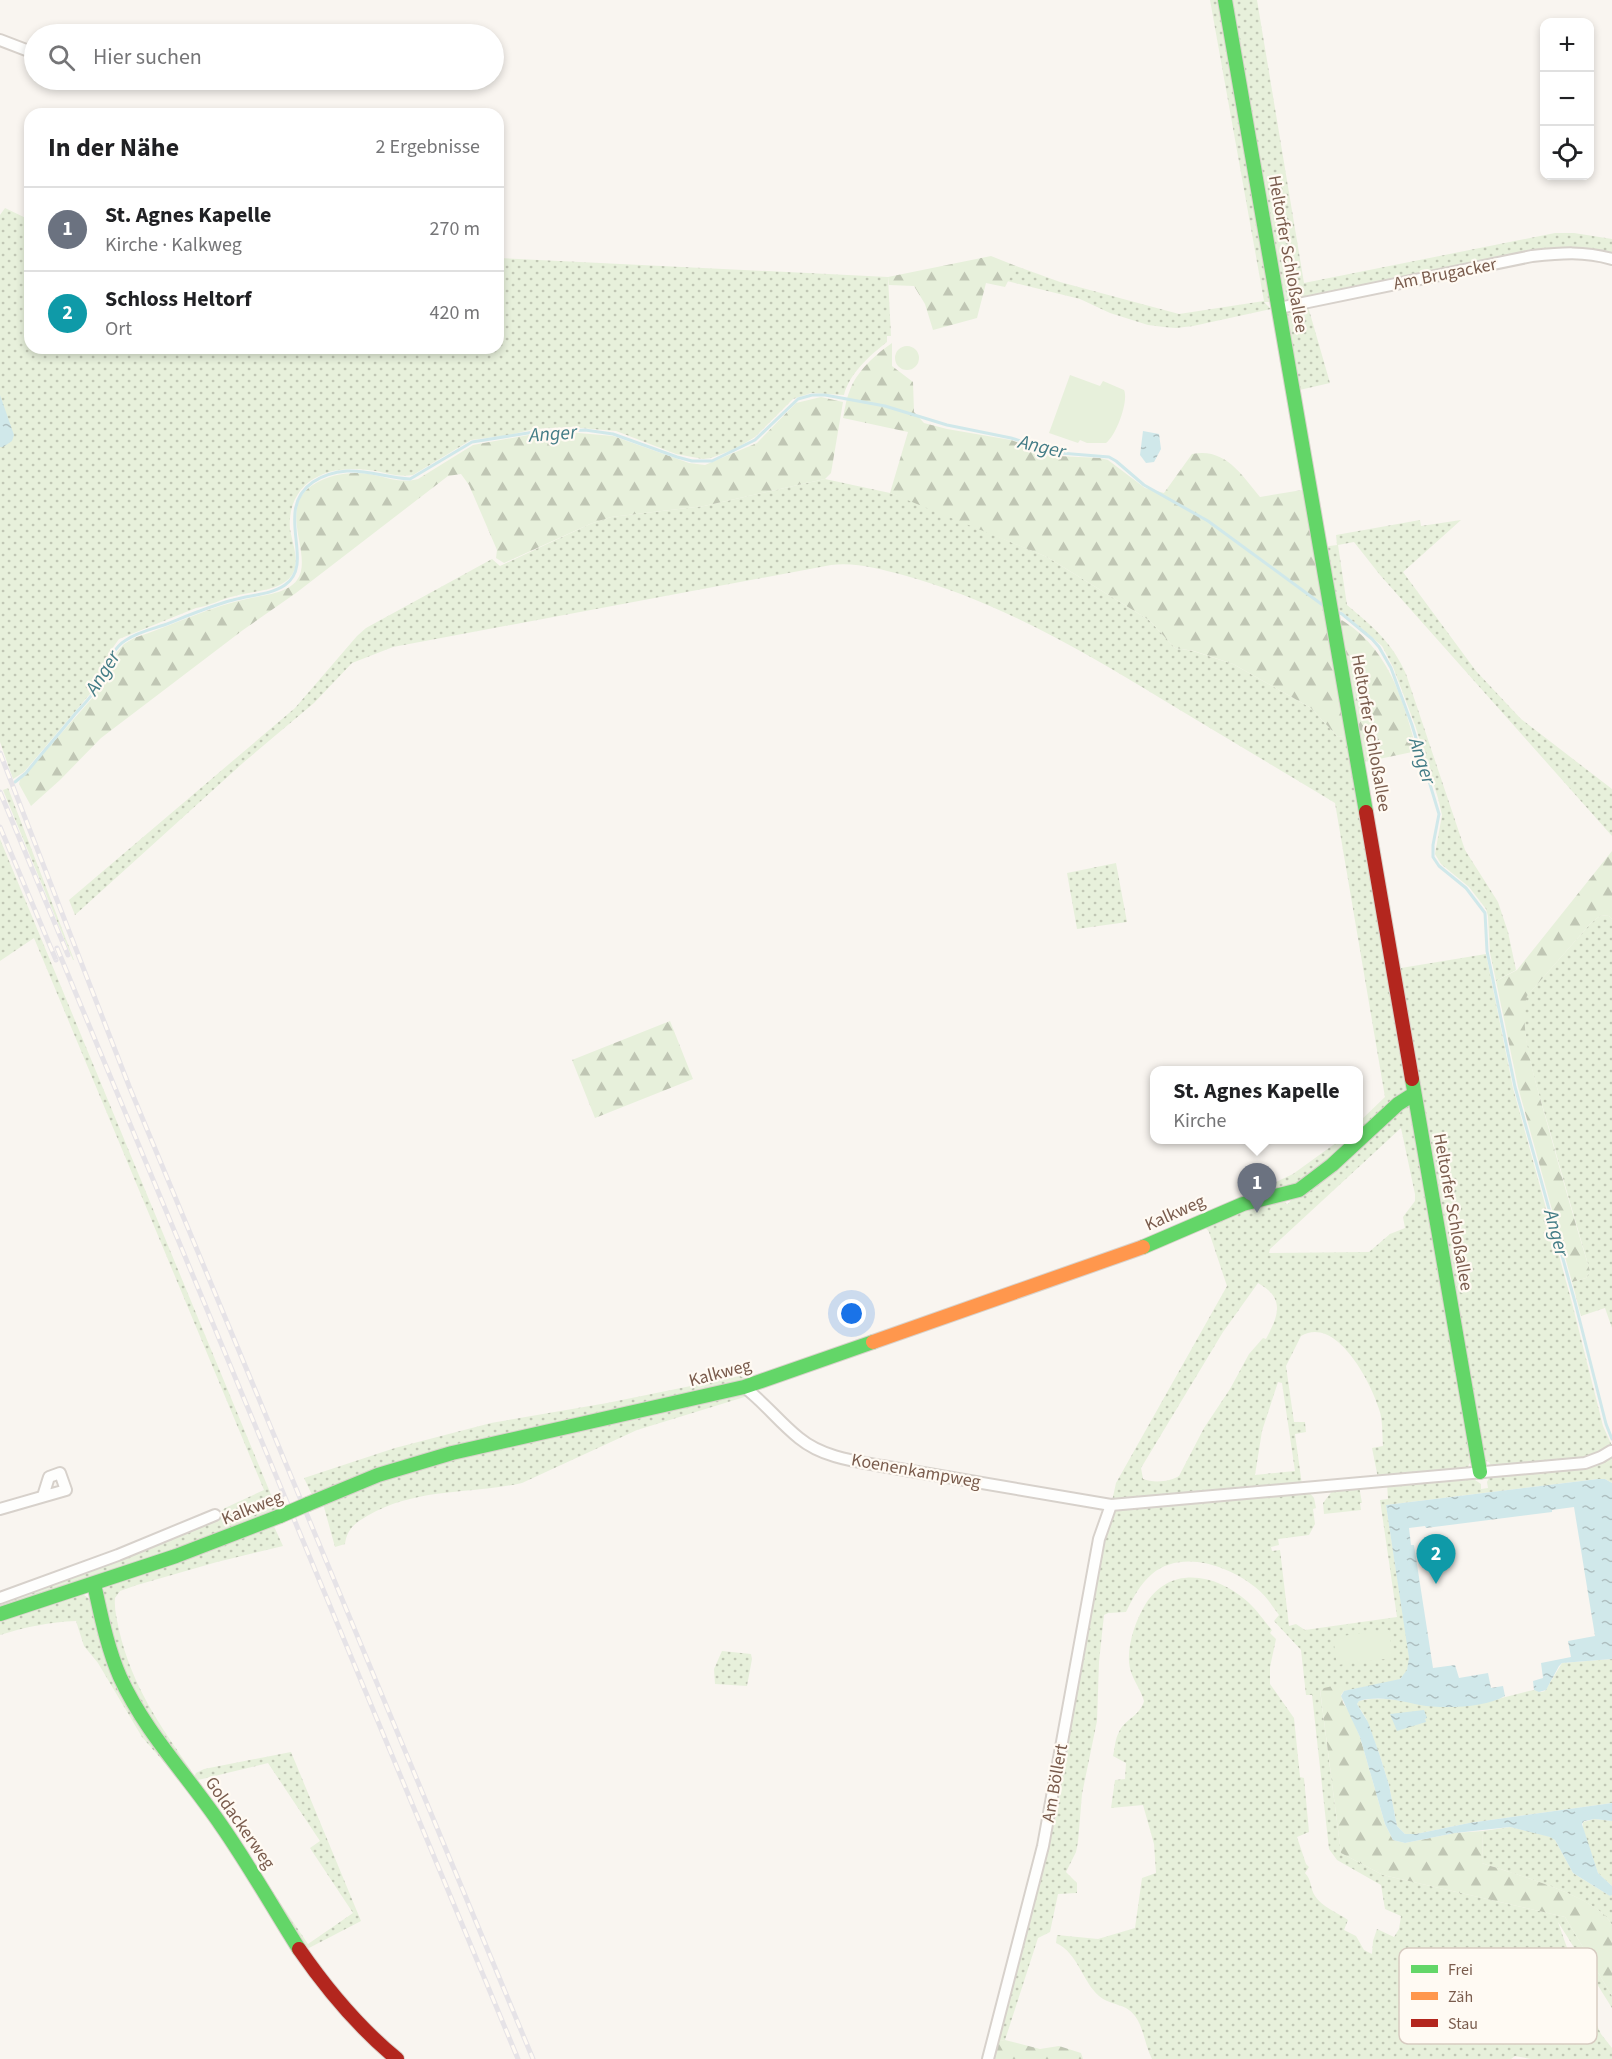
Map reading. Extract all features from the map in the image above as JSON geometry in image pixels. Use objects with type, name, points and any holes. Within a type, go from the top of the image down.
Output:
[{"type":"street","name":"Heltorfer Schloßallee","points":[[1225,0],[1480,1472]]},
{"type":"street","points":[[0,40],[24,49]]},
{"type":"street","name":"Am Brugacker","points":[[1278,308],[1532,256],[1564,252],[1584,253],[1612,259]]},
{"type":"street","name":"Kalkweg","points":[[1363,1136],[1398,1104],[1415,1096]]},
{"type":"street","name":"Kalkweg","points":[[0,1614],[213,1544],[378,1476],[452,1453],[744,1387],[1118,1257],[1243,1204],[1293,1192],[1304,1187],[1355,1144]]},
{"type":"street","name":"Koenenkampweg","points":[[744,1387],[799,1438],[820,1451],[852,1461],[1111,1505]]},
{"type":"street","points":[[1111,1505],[1585,1463],[1611,1451]]},
{"type":"street","points":[[0,1509],[42,1496]]},
{"type":"street","name":"Am Böllert","points":[[988,2059],[1043,1846],[1099,1539],[1111,1505]]},
{"type":"street","name":"Kalkweg","points":[[0,1598],[118,1555],[215,1515]]},
{"type":"street","name":"Goldackerweg","points":[[94,1584],[117,1670],[145,1722],[248,1865],[330,1993],[364,2032],[397,2059]]},
{"type":"green space","points":[[1210,0],[1223,0],[1270,302],[1264,302],[1271,309],[1193,326],[1164,327],[1148,325],[1110,313],[1080,299],[1007,281],[1016,266],[1060,282],[1179,314],[1264,301]]},
{"type":"green space","points":[[1228,0],[1257,0],[1304,283],[1555,233],[1574,233],[1612,239],[1612,257],[1584,251],[1293,302],[1281,298]]},
{"type":"green space","points":[[5,208],[24,217],[24,354],[504,354],[504,258],[888,277],[891,336],[887,336],[887,342],[855,372],[844,395],[811,393],[793,399],[755,437],[735,449],[711,458],[703,459],[676,454],[616,431],[569,427],[534,429],[471,440],[413,475],[401,476],[349,469],[336,470],[319,476],[305,485],[293,505],[290,529],[296,563],[289,579],[275,587],[230,597],[196,608],[119,639],[109,653],[95,688],[24,772],[13,779],[0,742],[0,215]]},
{"type":"green space","points":[[991,256],[1016,266],[1005,287],[986,283],[977,318],[933,330],[925,304],[914,286],[889,285],[888,277]]},
{"type":"green space","points":[[1307,303],[1330,383],[1295,391],[1285,311]]},
{"type":"green space","points":[[892,343],[892,366],[913,382],[914,412],[924,423],[1011,440],[1058,456],[1108,460],[1145,488],[1164,493],[1192,454],[1204,453],[1214,455],[1232,465],[1260,497],[1308,489],[1350,735],[1338,737],[1311,708],[1233,664],[1194,651],[1175,648],[1149,620],[1047,557],[890,493],[908,432],[843,418],[849,393],[857,376]]},
{"type":"green space","points":[[907,346],[916,349],[919,358],[916,367],[907,370],[898,367],[895,358],[898,349]]},
{"type":"green space","points":[[1070,375],[1100,386],[1103,381],[1124,390],[1125,402],[1121,418],[1106,443],[1087,443],[1080,440],[1078,443],[1049,433]]},
{"type":"green space","points":[[821,397],[843,402],[831,473],[825,479],[704,506],[611,517],[590,524],[504,563],[496,558],[497,550],[469,485],[461,474],[448,476],[101,738],[31,806],[19,784],[20,780],[95,695],[117,652],[124,644],[134,638],[236,601],[276,593],[288,588],[297,580],[302,558],[296,517],[298,504],[304,493],[322,480],[335,475],[355,473],[400,480],[418,479],[473,445],[534,434],[567,432],[613,436],[689,463],[705,465],[757,443],[796,403]]},
{"type":"green space","points":[[825,479],[890,493],[1047,557],[1149,620],[1175,648],[1193,651],[1233,664],[1311,708],[1338,737],[1350,735],[1409,1072],[1406,1092],[1363,1133],[1363,1118],[1385,1097],[1335,803],[1129,680],[1036,628],[937,585],[903,575],[849,564],[831,565],[393,647],[352,663],[314,703],[244,762],[75,915],[69,900],[295,708],[366,628],[492,559],[500,566],[590,524],[611,517],[704,506]]},
{"type":"green space","points":[[1420,520],[1421,526],[1461,520],[1403,572],[1476,671],[1521,719],[1612,789],[1612,836],[1380,575],[1354,542],[1338,545],[1347,605],[1381,636],[1401,663],[1465,850],[1498,902],[1508,932],[1516,970],[1496,981],[1490,953],[1486,909],[1469,887],[1441,864],[1435,854],[1442,815],[1415,725],[1393,667],[1382,646],[1342,612],[1334,609],[1322,547],[1337,545],[1336,535]]},
{"type":"green space","points":[[1335,616],[1353,628],[1380,657],[1398,692],[1417,751],[1360,763]]},
{"type":"green space","points":[[8,788],[74,960],[3,790]]},
{"type":"green space","points":[[0,839],[279,1514],[0,1612],[0,1600],[216,1516],[225,1508],[264,1490],[34,938],[0,961]]},
{"type":"green space","points":[[1612,851],[1612,919],[1601,915],[1590,924],[1527,996],[1525,1010],[1527,1043],[1535,1079],[1590,1271],[1586,1278],[1572,1282],[1518,1087],[1496,981],[1517,970]]},
{"type":"green space","points":[[1116,863],[1127,922],[1077,929],[1067,873]]},
{"type":"green space","points":[[1601,915],[1612,919],[1612,1328],[1605,1308],[1581,1316],[1572,1282],[1586,1278],[1590,1271],[1535,1080],[1524,1026],[1526,997],[1590,924]]},
{"type":"green space","points":[[1486,954],[1513,1088],[1603,1426],[1612,1446],[1596,1457],[1492,1468],[1489,1462],[1481,1460],[1395,969]]},
{"type":"green space","points":[[670,1021],[693,1079],[595,1118],[572,1060]]},
{"type":"green space","points":[[1410,1104],[1475,1459],[1469,1464],[1468,1470],[1378,1478],[1372,1448],[1383,1446],[1381,1418],[1375,1397],[1360,1368],[1339,1343],[1327,1335],[1314,1332],[1301,1336],[1286,1366],[1294,1422],[1305,1422],[1306,1432],[1295,1434],[1302,1485],[1112,1501],[1116,1483],[1227,1286],[1209,1232],[1202,1223],[1282,1197],[1287,1205],[1297,1193],[1355,1144],[1363,1144],[1363,1137],[1400,1106]],"holes":[[[1401,1128],[1415,1201],[1403,1217],[1405,1228],[1390,1234],[1369,1252],[1269,1253],[1270,1249]],[[1258,1283],[1267,1289],[1276,1301],[1276,1315],[1266,1339],[1263,1338],[1249,1354],[1230,1389],[1204,1428],[1179,1476],[1161,1481],[1143,1479],[1141,1468],[1223,1332]],[[1278,1382],[1282,1383],[1295,1471],[1255,1475],[1262,1431]]]},
{"type":"green space","points":[[1334,1144],[1351,1144],[1302,1184],[1246,1196],[1293,1174]]},
{"type":"green space","points":[[740,1376],[746,1379],[745,1383],[454,1450],[314,1499],[304,1478],[395,1448],[491,1423],[607,1403]]},
{"type":"green space","points":[[735,1392],[751,1395],[637,1430],[522,1483],[424,1496],[386,1507],[359,1521],[350,1530],[345,1544],[335,1547],[322,1500],[379,1477]]},
{"type":"green space","points":[[1612,1455],[1612,1483],[1605,1479],[1598,1479],[1386,1505],[1408,1645],[1408,1668],[1403,1677],[1398,1680],[1344,1691],[1342,1688],[1320,1690],[1341,1853],[1383,1875],[1565,1917],[1583,1948],[1574,1948],[1558,1922],[1567,1948],[1399,1948],[1399,2044],[1597,2044],[1597,2025],[1612,2048],[1612,2059],[1531,2059],[1515,2056],[1511,2059],[1152,2059],[1135,2016],[1127,2009],[1099,1996],[1093,1990],[1070,1953],[1056,1943],[1057,1935],[1098,1939],[1135,1928],[1142,1878],[1156,1873],[1154,1844],[1143,1805],[1111,1808],[1115,1780],[1125,1779],[1126,1763],[1113,1756],[1119,1732],[1144,1701],[1129,1662],[1135,1625],[1145,1605],[1155,1592],[1167,1583],[1180,1579],[1208,1580],[1236,1592],[1254,1608],[1272,1630],[1270,1633],[1276,1639],[1270,1667],[1270,1684],[1294,1718],[1300,1777],[1304,1778],[1309,1832],[1297,1837],[1309,1867],[1305,1873],[1315,1896],[1325,1906],[1348,1920],[1344,1930],[1356,1936],[1364,1950],[1372,1954],[1377,1929],[1394,1937],[1399,1929],[1401,1916],[1385,1909],[1381,1885],[1337,1860],[1329,1849],[1312,1695],[1306,1695],[1301,1650],[1274,1621],[1279,1615],[1259,1590],[1244,1579],[1219,1567],[1191,1562],[1164,1567],[1152,1574],[1134,1596],[1126,1612],[1104,1615],[1099,1662],[1097,1721],[1082,1794],[1076,1852],[1066,1872],[1077,1883],[1077,1893],[1058,1894],[1050,1932],[1038,1938],[1005,2040],[994,2042],[1039,1872],[1108,1518],[1116,1509],[1308,1491],[1314,1498],[1316,1508],[1313,1509],[1315,1524],[1309,1535],[1278,1539],[1279,1545],[1271,1547],[1272,1551],[1280,1550],[1289,1626],[1296,1624],[1305,1630],[1397,1617],[1380,1500],[1388,1499],[1387,1483],[1472,1478],[1481,1484],[1481,1489],[1488,1488],[1487,1482],[1491,1474]]},
{"type":"green space","points":[[1359,1486],[1361,1510],[1324,1514],[1323,1503],[1333,1490]]},
{"type":"green space","points":[[272,1522],[283,1546],[137,1585],[120,1591],[115,1598],[119,1630],[131,1669],[148,1704],[191,1770],[186,1770],[128,1689],[101,1596],[105,1586]]},
{"type":"green space","points":[[76,1593],[91,1600],[108,1649],[182,1783],[142,1737],[98,1663],[84,1646],[76,1621],[38,1625],[0,1635],[0,1616]]},
{"type":"green space","points":[[1389,1630],[1393,1658],[1337,1665],[1333,1637]]},
{"type":"green space","points":[[722,1651],[751,1654],[747,1686],[715,1684],[714,1669]]},
{"type":"green space","points":[[1612,1659],[1612,1803],[1469,1823],[1416,1834],[1405,1834],[1397,1826],[1389,1785],[1366,1718],[1357,1704],[1359,1701],[1381,1699],[1447,1707],[1469,1705],[1534,1690],[1545,1691],[1562,1663]]},
{"type":"green space","points":[[1341,1684],[1344,1691],[1341,1695],[1343,1703],[1360,1737],[1385,1824],[1393,1840],[1405,1843],[1455,1833],[1483,1831],[1482,1863],[1554,1887],[1604,1914],[1612,1925],[1612,1996],[1597,1971],[1597,1948],[1583,1948],[1565,1917],[1383,1875],[1341,1853],[1320,1689]]},
{"type":"green space","points":[[291,1752],[361,1921],[309,1948],[304,1947],[193,1779],[196,1773],[204,1769]],"holes":[[[268,1763],[320,1841],[310,1848],[353,1913],[308,1944],[198,1780]]]},
{"type":"green space","points":[[1595,1819],[1612,1821],[1612,1886],[1598,1873],[1583,1829],[1583,1822]]},
{"type":"green space","points":[[1510,1827],[1552,1837],[1573,1873],[1610,1896],[1612,1895],[1612,1925],[1604,1914],[1573,1896],[1482,1863],[1483,1831]]},
{"type":"green space","points":[[1597,1971],[1612,1996],[1612,2008],[1597,1984]]},
{"type":"green space","points":[[1005,2040],[1040,2049],[1059,2046],[1081,2053],[1083,2059],[989,2059],[994,2042]]},
{"type":"water","points":[[0,395],[14,435],[12,441],[3,447],[0,447]]},
{"type":"water","points":[[1143,431],[1159,434],[1161,449],[1154,462],[1146,463],[1140,455]]},
{"type":"water","points":[[1605,1479],[1612,1483],[1612,1659],[1562,1663],[1546,1690],[1539,1692],[1534,1690],[1533,1681],[1543,1678],[1541,1663],[1571,1657],[1568,1641],[1595,1636],[1574,1507],[1552,1510],[1552,1512],[1426,1528],[1425,1526],[1409,1528],[1411,1545],[1414,1545],[1433,1668],[1455,1665],[1459,1678],[1488,1673],[1491,1688],[1503,1686],[1505,1696],[1486,1703],[1451,1707],[1382,1699],[1367,1699],[1357,1704],[1368,1722],[1380,1756],[1389,1785],[1397,1826],[1405,1834],[1612,1803],[1612,1821],[1595,1819],[1584,1821],[1582,1824],[1598,1873],[1612,1886],[1610,1896],[1573,1873],[1555,1840],[1550,1837],[1510,1827],[1455,1833],[1405,1843],[1393,1840],[1385,1824],[1360,1737],[1341,1696],[1344,1691],[1400,1679],[1407,1670],[1409,1658],[1386,1505]]},
{"type":"water","points":[[1424,1710],[1426,1722],[1397,1731],[1390,1714]]},
{"type":"waterway","name":"Anger","points":[[15,782],[26,773],[91,697],[112,654],[126,640],[216,605],[267,593],[285,585],[294,575],[297,564],[296,507],[301,494],[313,482],[329,474],[347,471],[410,479],[472,442],[534,432],[585,430],[613,434],[677,457],[692,461],[712,461],[755,440],[798,399],[812,395],[825,395],[885,406],[947,425],[1011,438],[1060,453],[1109,457],[1144,485],[1208,521],[1324,606]]},
{"type":"waterway","name":"Anger","points":[[1335,611],[1342,614],[1372,639],[1391,668],[1412,725],[1439,814],[1433,857],[1439,866],[1466,888],[1485,913],[1487,951],[1515,1087],[1612,1439]]},
{"type":"railway","points":[[0,753],[129,1086],[533,2059]]},
{"type":"railway","points":[[0,792],[68,955]]},
{"type":"railway","points":[[0,827],[56,960]]},
{"type":"railway","points":[[57,948],[518,2059]]},
{"type":"traffic: fast","points":[[1225,0],[1366,812]]},
{"type":"traffic: fast","points":[[1412,1079],[1480,1472]]},
{"type":"traffic: fast","points":[[1363,1136],[1398,1104],[1415,1096]]},
{"type":"traffic: fast","points":[[1143,1247],[1243,1204],[1299,1190],[1355,1144]]},
{"type":"traffic: fast","points":[[308,1504],[378,1475],[452,1453],[744,1387],[873,1342]]},
{"type":"traffic: fast","points":[[280,1516],[308,1504]]},
{"type":"traffic: fast","points":[[0,1614],[176,1556],[280,1516]]},
{"type":"traffic: fast","points":[[94,1584],[111,1654],[130,1697],[154,1735],[231,1840],[299,1949]]},
{"type":"traffic: slow","points":[[873,1342],[1143,1247]]},
{"type":"traffic: jam","points":[[1366,812],[1412,1079]]},
{"type":"traffic: jam","points":[[299,1949],[344,2008],[397,2059]]},
{"type":"place","name":"St. Agnes Kapelle","points":[[1257,1213]]},
{"type":"place","name":"Schloss Heltorf","points":[[1436,1584]]}]
